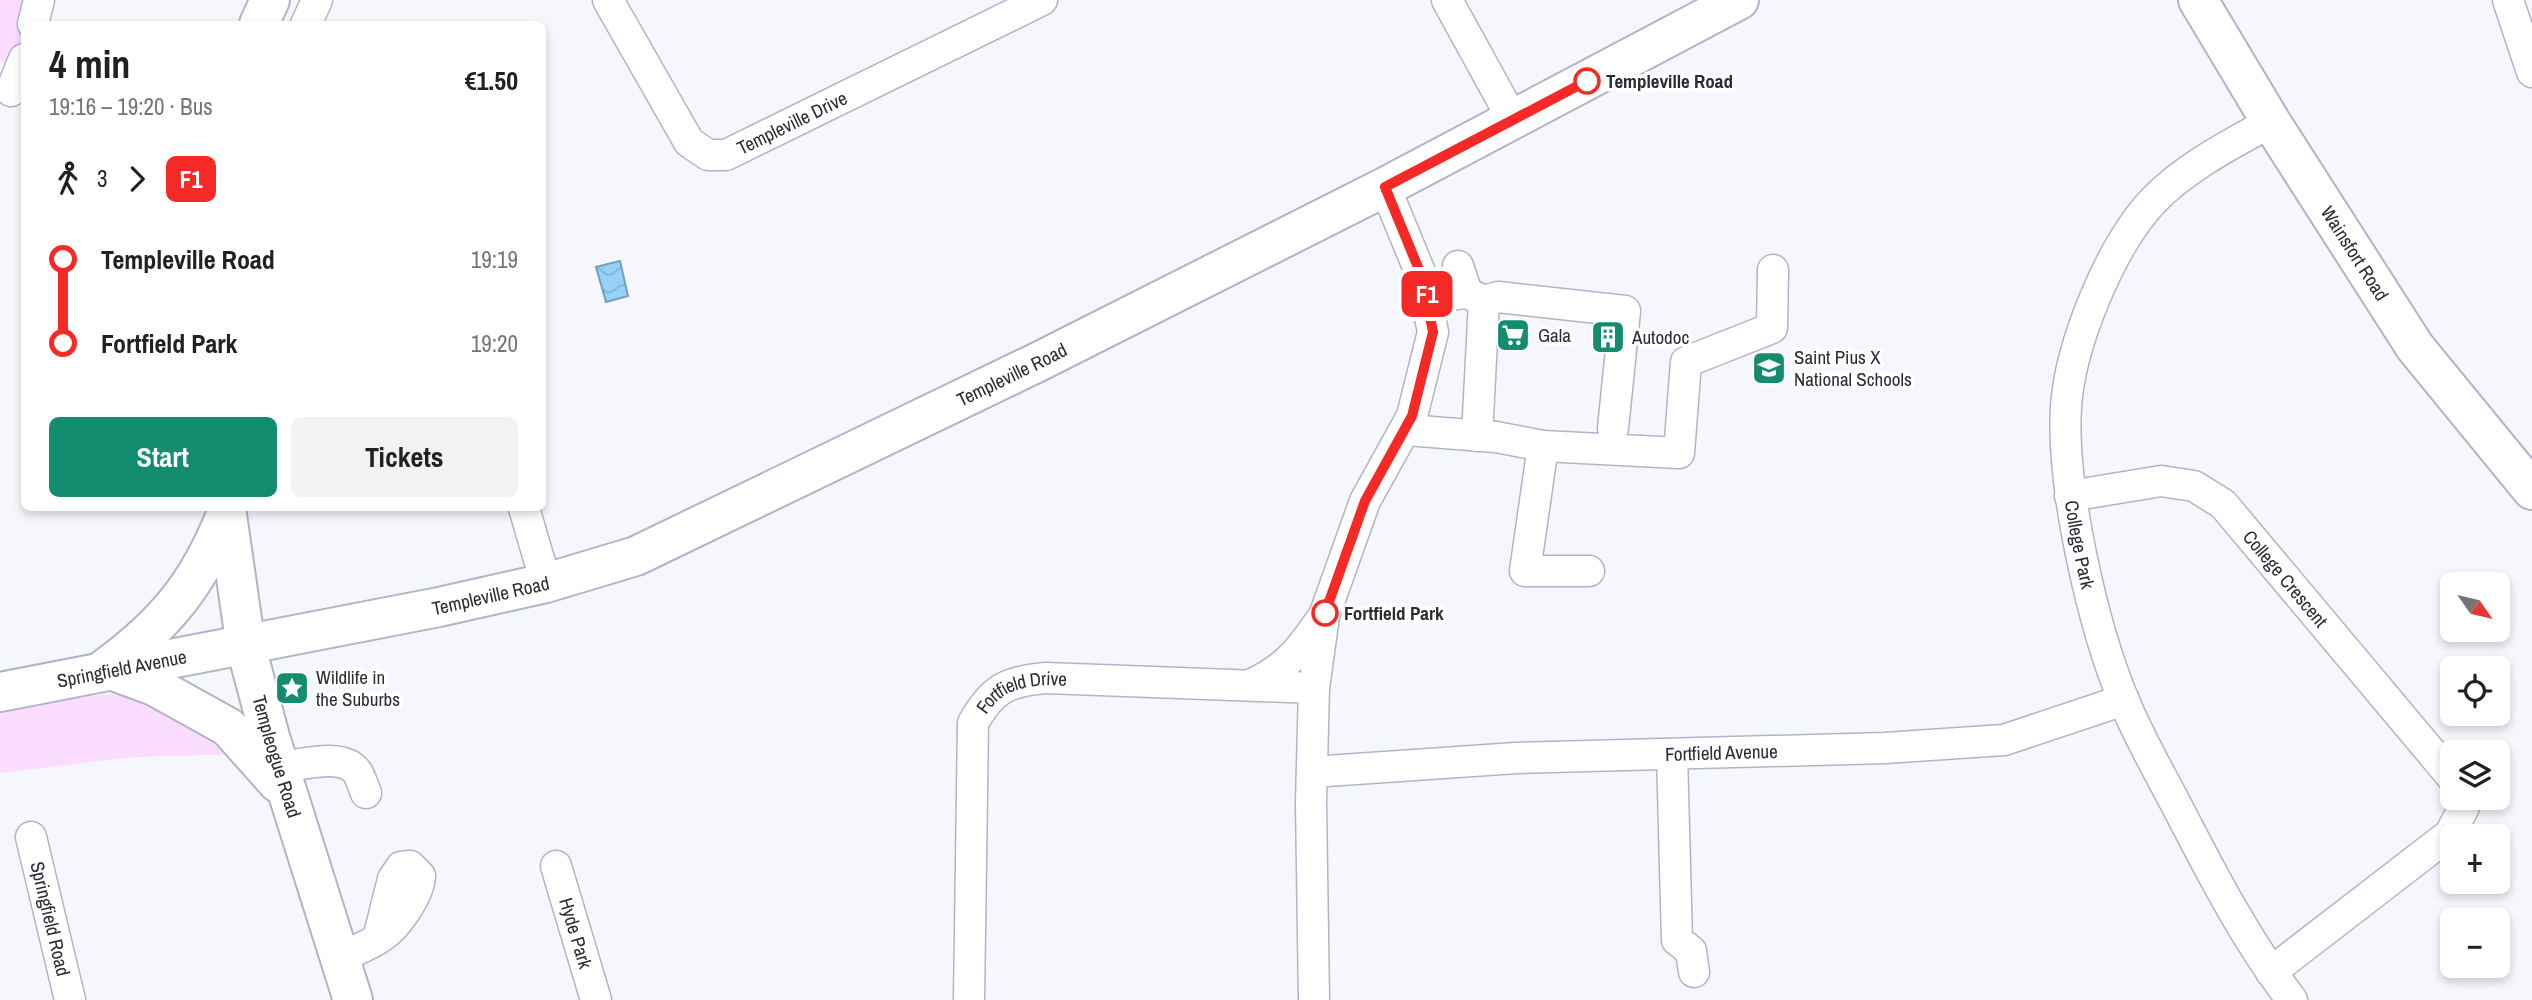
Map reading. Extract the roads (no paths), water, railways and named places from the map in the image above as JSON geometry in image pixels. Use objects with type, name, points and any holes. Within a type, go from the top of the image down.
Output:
[{"type":"main road","points":[[260,21],[270,0]]},
{"type":"main road","name":"Templeville Road","points":[[246,647],[546,583],[636,556],[1038,362],[1385,187],[1739,0]]},
{"type":"main road","name":"Wainsfort Road","points":[[2198,0],[2271,122],[2415,347],[2532,490]]},
{"type":"main road","points":[[106,673],[177,603],[211,554],[227,511]]},
{"type":"main road","name":"Templeogue Road","points":[[227,511],[246,647],[353,1000]]},
{"type":"main road","name":"Springfield Avenue","points":[[0,692],[246,647]]},
{"type":"main road","points":[[106,673],[163,690],[228,727],[286,783]]},
{"type":"street","points":[[34,21],[39,0]]},
{"type":"street","points":[[307,21],[317,0]]},
{"type":"street","name":"Templeville Drive","points":[[608,0],[689,142],[708,155],[726,155],[1042,0]]},
{"type":"street","points":[[1447,0],[1513,120]]},
{"type":"street","points":[[2508,0],[2532,72]]},
{"type":"street","points":[[12,94],[21,68]]},
{"type":"street","name":"College Park","points":[[2271,122],[2190,170],[2152,202],[2112,261],[2079,337],[2066,407],[2070,496],[2097,615],[2124,700],[2212,874],[2271,972],[2292,1000]]},
{"type":"street","points":[[1314,1000],[1314,688],[1324,616],[1365,501],[1409,423],[1433,332],[1428,297],[1385,187]]},
{"type":"street","points":[[1409,423],[1478,425],[1543,446],[1679,453],[1686,362],[1772,328],[1773,270]]},
{"type":"street","points":[[1428,297],[1470,287],[1498,297],[1625,311],[1613,428]]},
{"type":"street","points":[[1470,287],[1478,425]]},
{"type":"street","points":[[1543,446],[1525,570],[1589,571]]},
{"type":"street","name":"College Crescent","points":[[2070,496],[2161,481],[2194,486],[2223,505],[2440,763]]},
{"type":"street","points":[[525,511],[546,583]]},
{"type":"street","points":[[1249,685],[1278,672],[1298,653],[1324,616]]},
{"type":"street","name":"Fortfield Drive","points":[[969,1000],[973,723],[985,701],[999,689],[1034,679],[1314,688]]},
{"type":"street","name":"Fortfield Avenue","points":[[1312,772],[1517,758],[1885,748],[2004,740],[2124,700]]},
{"type":"street","points":[[1672,754],[1677,940],[1691,951],[1694,972]]},
{"type":"street","points":[[286,783],[332,761],[345,763],[356,769],[366,793]]},
{"type":"street","points":[[2271,972],[2450,834],[2462,810]]},
{"type":"street","name":"Springfield Road","points":[[31,837],[70,1000]]},
{"type":"street","name":"Hyde Park","points":[[556,866],[596,1000]]},
{"type":"street","points":[[340,958],[379,939]]},
{"type":"water","points":[[620,261],[628,296],[606,302],[596,267]]},
{"type":"place","name":"Templeville Road","points":[[1587,81]]},
{"type":"place","name":"Gala","points":[[1513,335]]},
{"type":"place","name":"Autodoc","points":[[1608,337]]},
{"type":"place","name":"Saint Pius X National Schools","points":[[1769,368]]},
{"type":"place","name":"Fortfield Park","points":[[1325,613]]},
{"type":"place","name":"Wildlife in the Suburbs","points":[[292,688]]}]
